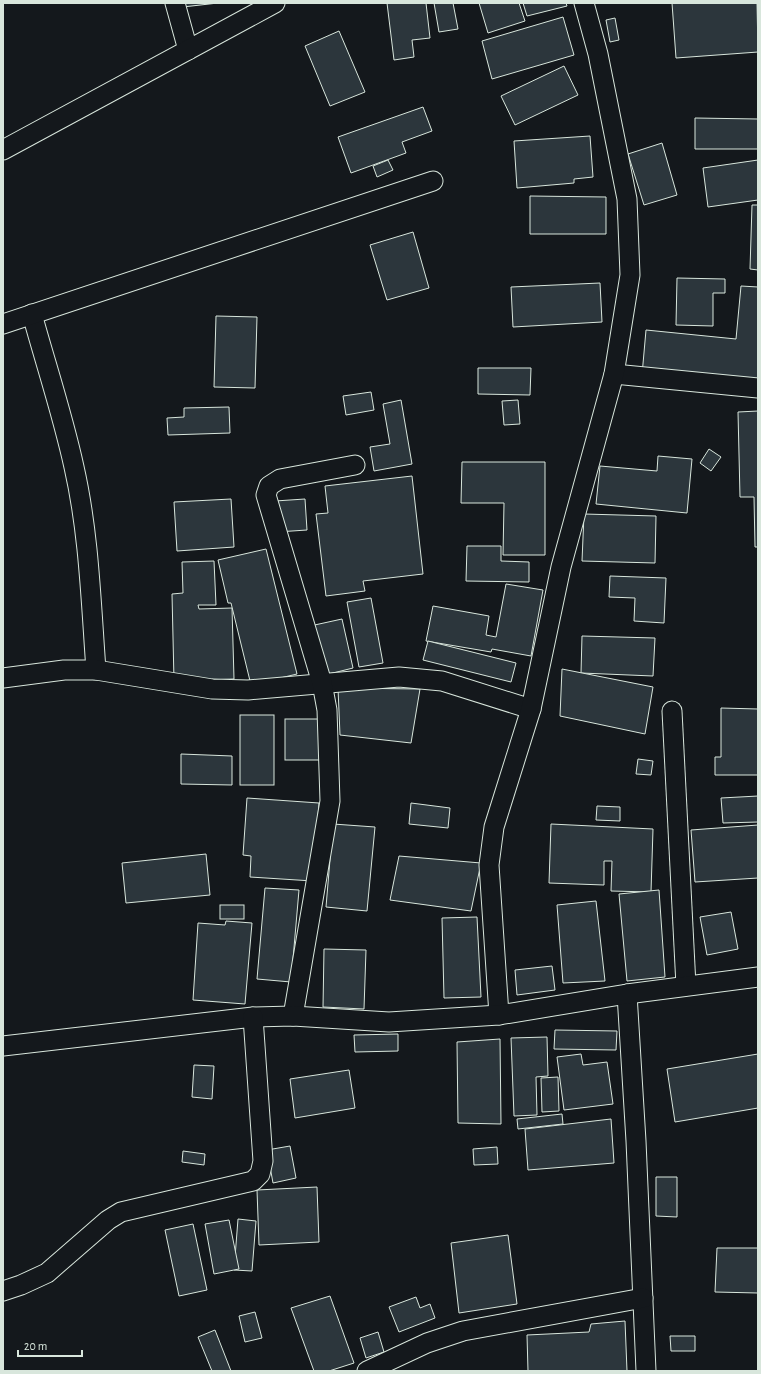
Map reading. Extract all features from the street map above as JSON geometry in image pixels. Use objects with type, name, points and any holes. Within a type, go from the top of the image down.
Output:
[{"type":"street","points":[[174,3],[188,50]]},
{"type":"street","points":[[3,150],[275,3]]},
{"type":"street","points":[[499,1015],[489,865],[490,846],[494,827],[531,709],[561,567],[614,374],[630,275],[627,199],[598,54],[584,3]]},
{"type":"street","points":[[3,324],[433,181]]},
{"type":"street","points":[[32,314],[74,467],[83,514],[89,569],[96,670]]},
{"type":"street","points":[[614,374],[758,388]]},
{"type":"street","points":[[293,1016],[330,801],[327,710],[322,682],[266,495],[269,486],[280,479],[355,465]]},
{"type":"street","points":[[3,678],[64,670],[96,670],[212,689],[248,690],[322,682],[398,677],[442,681],[531,709]]},
{"type":"street","points":[[672,711],[686,986]]},
{"type":"street","points":[[3,1046],[253,1017],[293,1016],[389,1022],[499,1015],[627,994],[758,977]]},
{"type":"street","points":[[627,994],[636,1141],[646,1371]]},
{"type":"street","points":[[3,1291],[21,1285],[47,1273],[108,1220],[121,1212],[253,1181],[260,1174],[262,1161],[253,1017]]},
{"type":"street","points":[[367,1371],[427,1343],[463,1331],[643,1298]]},
{"type":"building","points":[[173,3],[218,3],[174,8]]},
{"type":"building","points":[[387,3],[426,3],[430,38],[412,40],[414,57],[394,60]]},
{"type":"building","points":[[434,3],[453,3],[458,29],[439,32]]},
{"type":"building","points":[[479,3],[519,3],[525,21],[488,33]]},
{"type":"building","points":[[523,3],[566,3],[567,6],[527,16]]},
{"type":"building","points":[[672,3],[757,3],[758,52],[676,58]]},
{"type":"building","points":[[563,17],[574,55],[492,79],[482,41]]},
{"type":"building","points":[[615,18],[619,40],[610,42],[606,20]]},
{"type":"building","points":[[339,31],[365,92],[330,106],[305,46]]},
{"type":"building","points":[[564,66],[578,95],[515,125],[501,96]]},
{"type":"building","points":[[423,107],[432,131],[402,142],[406,153],[351,173],[338,137]]},
{"type":"building","points":[[695,118],[758,119],[758,149],[695,149]]},
{"type":"building","points":[[590,136],[593,177],[574,179],[574,183],[517,188],[514,141]]},
{"type":"building","points":[[662,143],[677,195],[644,205],[628,154]]},
{"type":"building","points":[[388,160],[393,170],[377,177],[373,166]]},
{"type":"building","points":[[758,160],[758,200],[708,207],[703,168]]},
{"type":"building","points":[[530,196],[606,197],[606,234],[530,234]]},
{"type":"building","points":[[752,205],[758,205],[758,270],[750,269]]},
{"type":"building","points":[[413,232],[429,288],[387,300],[370,245]]},
{"type":"building","points":[[677,278],[725,279],[725,293],[713,293],[713,326],[676,325]]},
{"type":"building","points":[[600,283],[602,322],[513,327],[511,287]]},
{"type":"building","points":[[741,286],[758,287],[758,386],[642,375],[646,330],[736,339]]},
{"type":"building","points":[[216,316],[257,317],[255,388],[214,387]]},
{"type":"building","points":[[478,368],[531,368],[530,395],[478,394]]},
{"type":"building","points":[[371,392],[374,410],[346,415],[343,396]]},
{"type":"building","points":[[401,400],[412,464],[374,471],[370,447],[390,444],[383,404]]},
{"type":"building","points":[[518,400],[520,424],[504,425],[502,401]]},
{"type":"building","points":[[229,407],[230,433],[168,435],[167,418],[184,417],[184,408]]},
{"type":"building","points":[[758,411],[758,547],[755,547],[754,497],[740,497],[738,412]]},
{"type":"building","points":[[709,449],[721,457],[711,471],[700,463]]},
{"type":"building","points":[[658,456],[692,459],[687,513],[596,504],[600,466],[657,471]]},
{"type":"building","points":[[462,462],[545,462],[545,555],[503,555],[504,503],[461,503]]},
{"type":"building","points":[[412,476],[423,574],[363,581],[365,591],[326,596],[316,514],[328,513],[325,486]]},
{"type":"building","points":[[231,499],[234,547],[177,551],[174,502]]},
{"type":"building","points":[[305,499],[307,530],[277,532],[275,501]]},
{"type":"building","points":[[584,514],[656,516],[655,563],[582,561]]},
{"type":"building","points":[[467,546],[501,546],[501,561],[529,562],[529,582],[466,581]]},
{"type":"building","points":[[266,549],[297,674],[251,685],[231,603],[228,603],[218,560]]},
{"type":"building","points":[[214,561],[216,605],[198,605],[199,609],[232,608],[234,679],[174,681],[172,594],[183,593],[182,562]]},
{"type":"building","points":[[610,576],[666,578],[664,623],[634,621],[635,598],[609,597]]},
{"type":"building","points":[[506,584],[543,590],[531,656],[492,649],[491,652],[426,641],[433,606],[489,616],[486,635],[496,637]]},
{"type":"building","points":[[371,598],[383,663],[359,667],[347,602]]},
{"type":"building","points":[[342,619],[353,668],[321,676],[310,626]]},
{"type":"building","points":[[582,636],[655,638],[653,676],[581,673]]},
{"type":"building","points":[[428,641],[516,663],[511,682],[423,660]]},
{"type":"building","points":[[562,669],[653,687],[645,734],[560,716]]},
{"type":"building","points":[[338,688],[420,689],[411,743],[340,735]]},
{"type":"building","points":[[721,708],[758,709],[758,775],[715,775],[715,757],[721,757]]},
{"type":"building","points":[[240,715],[274,715],[274,785],[240,785]]},
{"type":"building","points":[[285,719],[325,719],[325,760],[285,760]]},
{"type":"building","points":[[181,754],[232,756],[232,785],[181,784]]},
{"type":"building","points":[[638,759],[653,761],[651,775],[636,774]]},
{"type":"building","points":[[758,796],[758,822],[723,823],[721,798]]},
{"type":"building","points":[[247,798],[319,803],[313,881],[250,877],[251,856],[243,855]]},
{"type":"building","points":[[411,803],[450,808],[448,828],[409,824]]},
{"type":"building","points":[[597,806],[620,807],[620,821],[596,820]]},
{"type":"building","points":[[333,824],[375,827],[367,911],[326,907]]},
{"type":"building","points":[[551,824],[653,829],[651,892],[611,891],[612,861],[604,861],[604,885],[549,883]]},
{"type":"building","points":[[758,825],[758,878],[695,882],[691,830]]},
{"type":"building","points":[[206,854],[210,895],[126,903],[122,863]]},
{"type":"building","points":[[399,856],[481,863],[471,911],[390,900]]},
{"type":"building","points":[[265,888],[299,890],[291,982],[257,979]]},
{"type":"building","points":[[659,890],[665,977],[627,981],[619,894]]},
{"type":"building","points":[[596,901],[605,981],[563,983],[557,905]]},
{"type":"building","points":[[220,905],[244,905],[244,919],[220,919]]},
{"type":"building","points":[[731,912],[738,949],[707,955],[700,917]]},
{"type":"building","points":[[477,917],[481,997],[444,998],[442,918]]},
{"type":"building","points":[[226,921],[252,923],[245,1004],[193,1000],[198,923],[225,925]]},
{"type":"building","points":[[324,949],[366,950],[364,1009],[323,1007]]},
{"type":"building","points":[[552,966],[555,990],[517,995],[515,970]]},
{"type":"building","points":[[555,1030],[617,1031],[616,1050],[554,1049]]},
{"type":"building","points":[[398,1034],[398,1051],[355,1052],[354,1035]]},
{"type":"building","points":[[547,1037],[548,1076],[536,1077],[537,1115],[514,1116],[511,1038]]},
{"type":"building","points":[[500,1039],[501,1124],[458,1123],[457,1042]]},
{"type":"building","points":[[581,1054],[583,1065],[607,1062],[613,1104],[564,1110],[557,1057]]},
{"type":"building","points":[[758,1054],[758,1108],[675,1122],[667,1069]]},
{"type":"building","points":[[194,1065],[214,1066],[212,1099],[192,1097]]},
{"type":"building","points":[[349,1070],[355,1108],[295,1118],[290,1079]]},
{"type":"building","points":[[558,1077],[559,1111],[542,1112],[541,1078]]},
{"type":"building","points":[[562,1114],[563,1124],[518,1129],[517,1119]]},
{"type":"building","points":[[611,1119],[614,1163],[528,1170],[525,1129]]},
{"type":"building","points":[[290,1146],[296,1178],[273,1183],[267,1150]]},
{"type":"building","points":[[497,1147],[498,1164],[474,1165],[473,1149]]},
{"type":"building","points":[[183,1151],[205,1154],[204,1165],[182,1162]]},
{"type":"building","points":[[656,1177],[677,1177],[677,1217],[656,1216]]},
{"type":"building","points":[[317,1187],[319,1242],[259,1245],[257,1190]]},
{"type":"building","points":[[238,1219],[256,1221],[252,1271],[234,1270]]},
{"type":"building","points":[[229,1220],[239,1269],[214,1274],[205,1224]]},
{"type":"building","points":[[193,1224],[207,1290],[179,1296],[165,1230]]},
{"type":"building","points":[[508,1235],[517,1304],[459,1313],[451,1243]]},
{"type":"building","points":[[717,1248],[758,1248],[758,1293],[715,1292]]},
{"type":"building","points":[[330,1296],[354,1363],[329,1371],[314,1371],[291,1308]]},
{"type":"building","points":[[416,1297],[420,1308],[430,1304],[435,1318],[399,1332],[389,1307]]},
{"type":"building","points":[[255,1312],[262,1338],[245,1342],[239,1316]]},
{"type":"building","points":[[625,1321],[627,1371],[528,1371],[527,1335],[589,1332],[591,1324]]},
{"type":"building","points":[[215,1330],[231,1371],[212,1371],[198,1337]]},
{"type":"building","points":[[378,1332],[384,1352],[366,1358],[360,1338]]},
{"type":"building","points":[[670,1336],[695,1336],[695,1351],[671,1351]]}]
